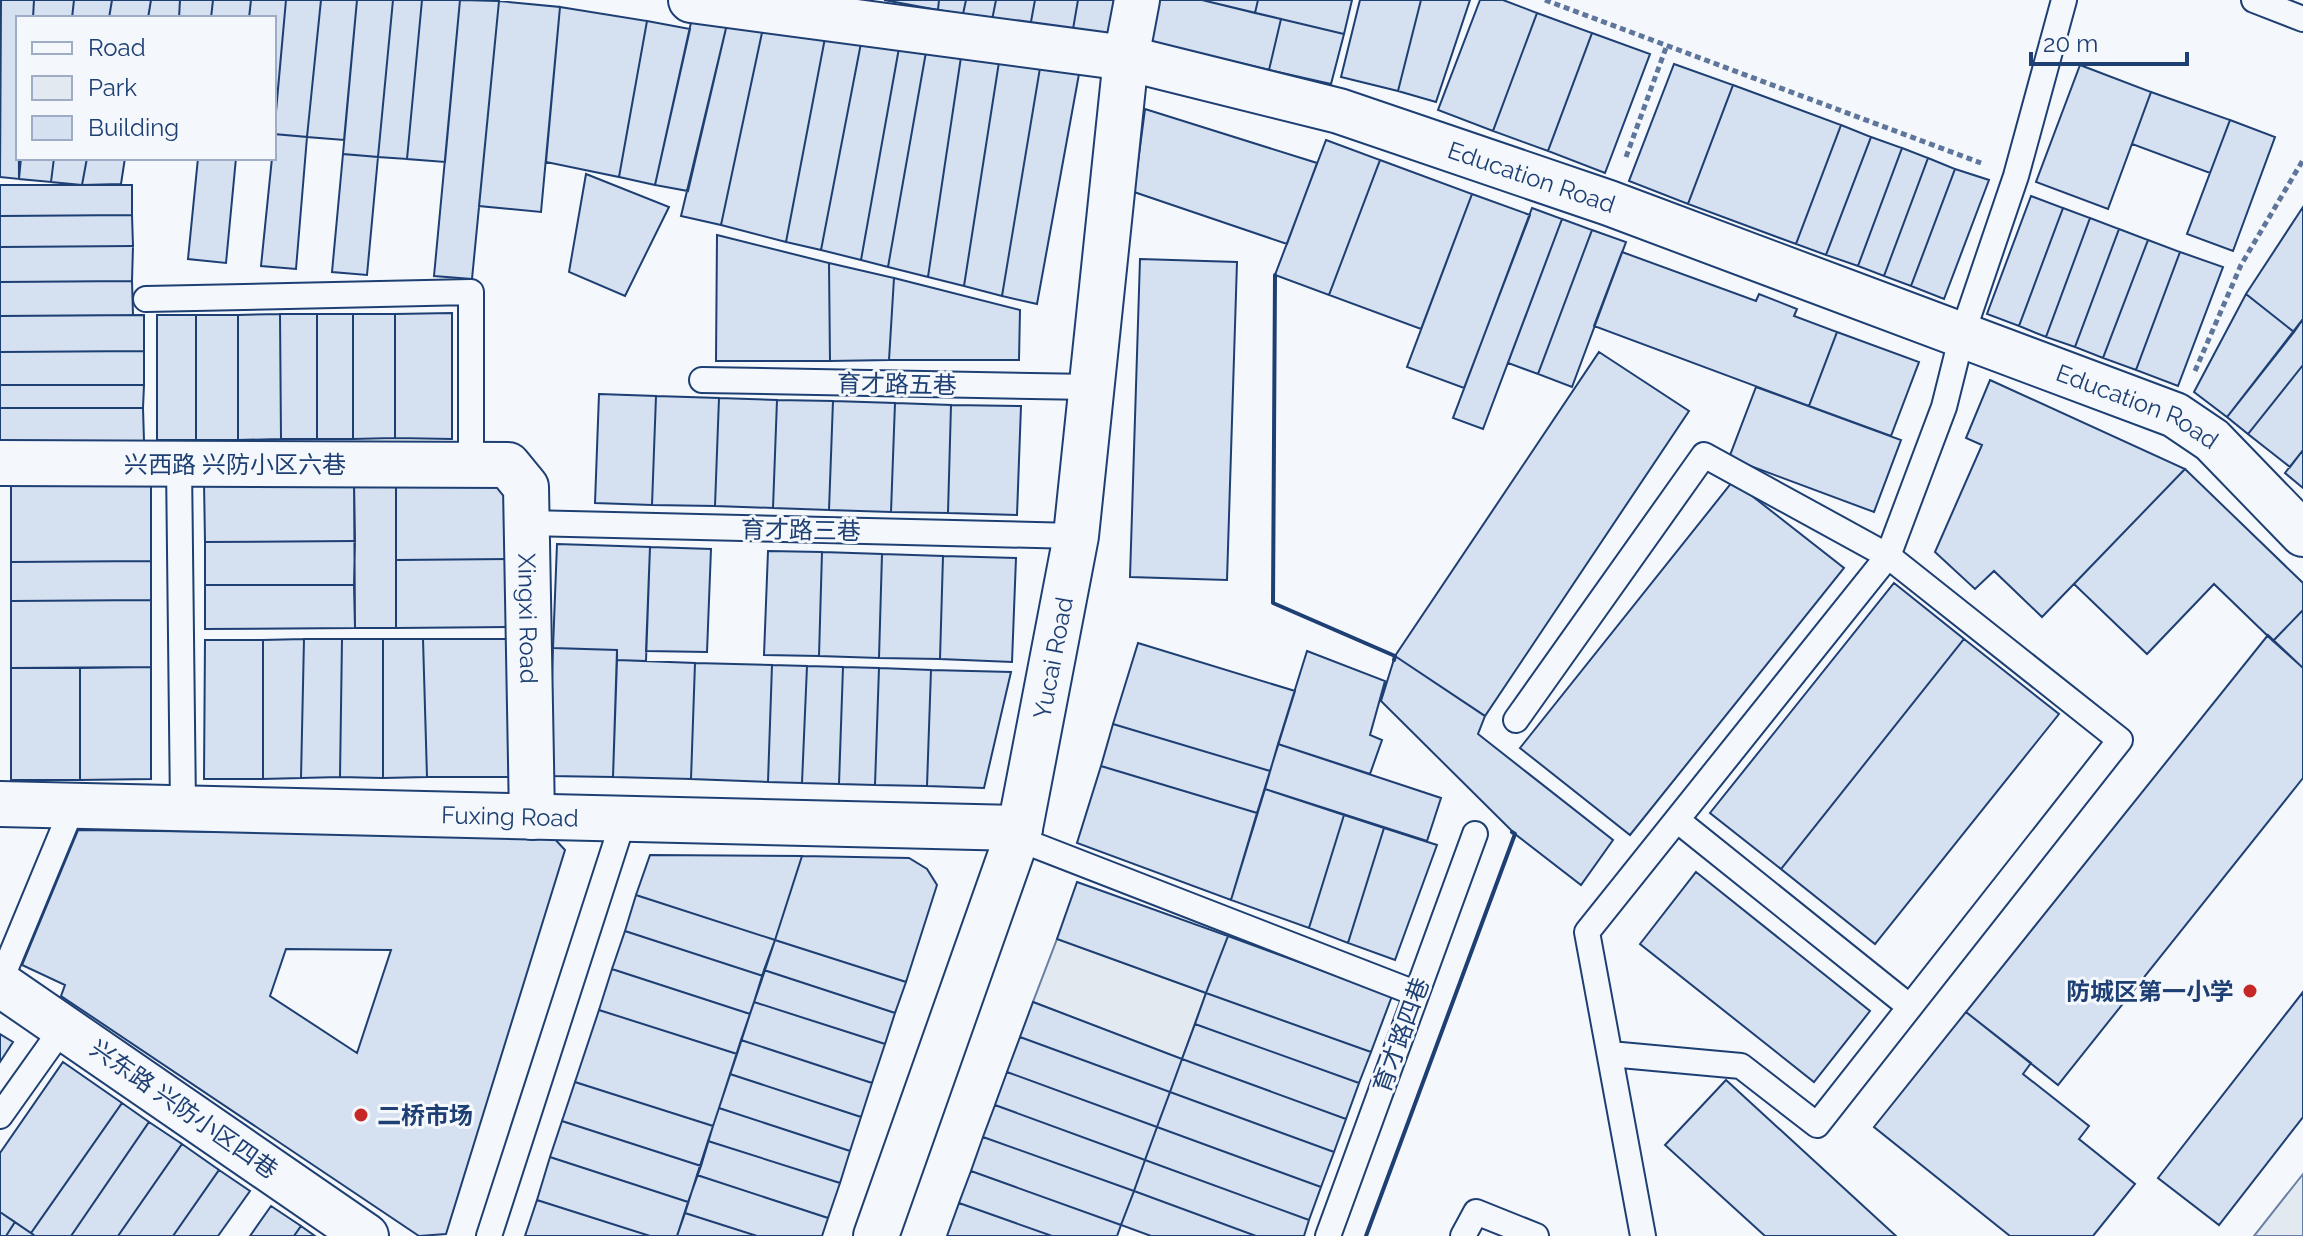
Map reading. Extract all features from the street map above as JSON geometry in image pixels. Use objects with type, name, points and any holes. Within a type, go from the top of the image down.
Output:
[{"type":"street","name":"Education Road","points":[[691,0],[1126,58],[1339,111],[1609,203],[2175,415],[2212,440],[2303,534]]},
{"type":"street","name":"Yucai Road","points":[[876,1236],[1018,833],[1076,536],[1126,58],[1137,0]]},
{"type":"street","name":"兴西路 兴防小区六巷","points":[[0,463],[471,464]]},
{"type":"street","name":"Xingxi Road","points":[[471,464],[508,465],[526,487],[532,817]]},
{"type":"street","name":"Fuxing Road","points":[[0,804],[624,818],[1018,833]]},
{"type":"street","name":"兴东路 兴防小区四巷","points":[[0,983],[366,1236]]},
{"type":"lane","points":[[1643,1236],[1587,932],[1888,556],[1944,407],[1962,335],[2016,176],[2064,0]]},
{"type":"lane","points":[[2254,0],[2303,19]]},
{"type":"lane","points":[[146,299],[471,292],[471,464]]},
{"type":"lane","name":"育才路五巷","points":[[702,380],[1091,387]]},
{"type":"lane","points":[[1516,720],[1704,455],[1888,556],[2120,740],[1817,1125],[1741,1066],[1610,1054]]},
{"type":"lane","points":[[179,464],[183,808]]},
{"type":"lane","name":"育才路三巷","points":[[527,523],[1076,536]]},
{"type":"lane","points":[[0,983],[73,806]]},
{"type":"lane","points":[[489,1236],[624,818]]},
{"type":"lane","points":[[1677,820],[1910,1007]]},
{"type":"lane","points":[[1018,833],[1415,993]]},
{"type":"lane","name":"育才路四巷","points":[[1328,1236],[1475,834]]},
{"type":"lane","points":[[0,1116],[64,1026]]},
{"type":"lane","points":[[1463,1236],[1476,1212],[1536,1236]]},
{"type":"path","points":[[1545,0],[2016,176]]},
{"type":"path","points":[[1609,203],[1667,45]]},
{"type":"path","points":[[2175,415],[2241,265],[2303,160]]},
{"type":"green space","points":[[1057,939],[1206,993],[1182,1059],[1033,1002]]},
{"type":"green space","points":[[2303,1174],[2303,1236],[2254,1236]]},
{"type":"building","points":[[1,0],[34,0],[33,16],[16,16],[16,160],[19,160],[19,179],[0,177]]},
{"type":"building","points":[[34,0],[74,0],[72,16],[33,16]]},
{"type":"building","points":[[74,0],[112,0],[109,16],[72,16]]},
{"type":"building","points":[[112,0],[151,0],[148,16],[109,16]]},
{"type":"building","points":[[151,0],[180,0],[179,16],[148,16]]},
{"type":"building","points":[[180,0],[213,0],[211,16],[179,16]]},
{"type":"building","points":[[213,0],[251,0],[249,16],[211,16]]},
{"type":"building","points":[[251,0],[286,0],[276,111],[276,16],[249,16]]},
{"type":"building","points":[[286,0],[321,0],[307,137],[276,134]]},
{"type":"building","points":[[321,0],[357,0],[344,140],[307,137]]},
{"type":"building","points":[[357,0],[393,0],[378,157],[343,154]]},
{"type":"building","points":[[393,0],[422,0],[407,159],[378,157]]},
{"type":"building","points":[[422,0],[460,0],[445,162],[407,159]]},
{"type":"building","points":[[460,0],[499,1],[472,279],[434,276]]},
{"type":"building","points":[[884,0],[939,0],[938,10]]},
{"type":"building","points":[[939,0],[966,0],[963,14],[938,10]]},
{"type":"building","points":[[966,0],[996,0],[992,20],[963,14]]},
{"type":"building","points":[[996,0],[1035,0],[1030,27],[992,20]]},
{"type":"building","points":[[1035,0],[1078,0],[1072,35],[1030,27]]},
{"type":"building","points":[[1078,0],[1117,0],[1111,42],[1072,35]]},
{"type":"building","points":[[1156,0],[1202,0],[1281,19],[1269,70],[1147,41]]},
{"type":"building","points":[[1202,0],[1258,0],[1255,13]]},
{"type":"building","points":[[1258,0],[1352,0],[1344,34],[1255,13]]},
{"type":"building","points":[[1360,0],[1421,0],[1398,91],[1341,77]]},
{"type":"building","points":[[1421,0],[1470,0],[1436,102],[1398,91]]},
{"type":"building","points":[[1480,0],[1503,0],[1537,13],[1493,131],[1438,110]]},
{"type":"building","points":[[499,1],[560,7],[541,212],[479,206]]},
{"type":"building","points":[[560,7],[647,21],[619,177],[546,162]]},
{"type":"building","points":[[1537,13],[1592,33],[1548,151],[1493,131]]},
{"type":"building","points":[[692,18],[727,24],[688,191],[655,185]]},
{"type":"building","points":[[1281,19],[1344,34],[1331,84],[1269,70]]},
{"type":"building","points":[[647,21],[690,29],[655,185],[619,177]]},
{"type":"building","points":[[727,24],[763,28],[721,225],[681,216]]},
{"type":"building","points":[[763,28],[825,38],[786,242],[721,225]]},
{"type":"building","points":[[1592,33],[1650,54],[1605,173],[1548,151]]},
{"type":"building","points":[[825,38],[861,43],[821,250],[786,242]]},
{"type":"building","points":[[861,43],[899,48],[861,260],[821,250]]},
{"type":"building","points":[[899,48],[926,52],[888,267],[861,260]]},
{"type":"building","points":[[926,52],[961,57],[928,277],[888,267]]},
{"type":"building","points":[[961,57],[999,62],[964,286],[928,277]]},
{"type":"building","points":[[999,62],[1040,68],[1002,296],[964,286]]},
{"type":"building","points":[[1674,64],[1733,85],[1688,204],[1629,181]]},
{"type":"building","points":[[2080,65],[2151,92],[2108,209],[2036,182]]},
{"type":"building","points":[[1040,68],[1079,74],[1037,304],[1002,296]]},
{"type":"building","points":[[1733,85],[1841,125],[1796,244],[1688,204]]},
{"type":"building","points":[[2151,92],[2230,120],[2210,173],[2132,144]]},
{"type":"building","points":[[1145,109],[1317,163],[1287,244],[1134,192]]},
{"type":"building","points":[[2230,120],[2275,137],[2233,251],[2187,234]]},
{"type":"building","points":[[1841,125],[1871,137],[1826,255],[1796,244]]},
{"type":"building","points":[[276,134],[307,137],[296,269],[261,266],[272,160],[276,160]]},
{"type":"building","points":[[1871,137],[1902,148],[1858,266],[1826,255]]},
{"type":"building","points":[[1326,140],[1380,160],[1329,295],[1275,275]]},
{"type":"building","points":[[1902,148],[1928,158],[1884,276],[1858,266]]},
{"type":"building","points":[[343,154],[378,157],[367,275],[332,272]]},
{"type":"building","points":[[1928,158],[1955,169],[1911,286],[1884,276]]},
{"type":"building","points":[[21,160],[54,160],[51,182],[19,179]]},
{"type":"building","points":[[54,160],[87,160],[82,185],[51,182]]},
{"type":"building","points":[[87,160],[125,160],[121,184],[82,185]]},
{"type":"building","points":[[198,160],[236,160],[226,263],[188,259]]},
{"type":"building","points":[[1380,160],[1472,194],[1421,329],[1329,295]]},
{"type":"building","points":[[1955,169],[1989,180],[1944,299],[1911,286]]},
{"type":"building","points":[[586,174],[669,207],[625,296],[569,272]]},
{"type":"building","points":[[0,185],[132,185],[132,215],[0,216]]},
{"type":"building","points":[[1472,194],[1530,215],[1464,388],[1407,367]]},
{"type":"building","points":[[2031,196],[2063,208],[2019,326],[1987,314]]},
{"type":"building","points":[[2303,207],[2303,319],[2294,332],[2246,294]]},
{"type":"building","points":[[1532,208],[1562,219],[1483,429],[1453,418]]},
{"type":"building","points":[[2063,208],[2090,218],[2046,337],[2019,326]]},
{"type":"building","points":[[132,215],[133,246],[0,247],[0,216]]},
{"type":"building","points":[[2090,218],[2119,229],[2075,347],[2046,337]]},
{"type":"building","points":[[1562,219],[1592,230],[1538,374],[1508,363]]},
{"type":"building","points":[[2119,229],[2148,240],[2103,358],[2075,347]]},
{"type":"building","points":[[1592,230],[1626,242],[1572,387],[1538,374]]},
{"type":"building","points":[[717,235],[829,263],[830,361],[716,361]]},
{"type":"building","points":[[2148,240],[2180,252],[2136,370],[2103,358]]},
{"type":"building","points":[[133,246],[132,281],[0,282],[0,247]]},
{"type":"building","points":[[1622,252],[1756,301],[1759,294],[1797,309],[1794,316],[1837,332],[1809,406],[1594,326]]},
{"type":"building","points":[[2180,252],[2223,267],[2178,386],[2136,370]]},
{"type":"building","points":[[1140,259],[1237,262],[1227,580],[1130,577]]},
{"type":"building","points":[[829,263],[894,278],[889,360],[830,361]]},
{"type":"building","points":[[894,278],[1020,310],[1019,360],[889,360]]},
{"type":"building","points":[[132,281],[133,315],[0,316],[0,282]]},
{"type":"building","points":[[2246,294],[2294,332],[2227,417],[2194,392]]},
{"type":"building","points":[[452,313],[452,439],[395,438],[395,314]]},
{"type":"building","points":[[280,314],[281,439],[238,440],[238,315]]},
{"type":"building","points":[[280,314],[317,314],[317,439],[281,439]]},
{"type":"building","points":[[317,314],[353,314],[353,439],[317,439]]},
{"type":"building","points":[[353,314],[395,314],[395,438],[353,439]]},
{"type":"building","points":[[144,315],[144,351],[0,352],[0,316]]},
{"type":"building","points":[[157,315],[196,315],[196,440],[157,440]]},
{"type":"building","points":[[196,315],[238,315],[238,440],[196,440]]},
{"type":"building","points":[[2303,319],[2303,365],[2248,434],[2227,417]]},
{"type":"building","points":[[1837,332],[1919,362],[1891,436],[1809,406]]},
{"type":"building","points":[[144,351],[144,385],[0,385],[0,352]]},
{"type":"building","points":[[1599,352],[1689,411],[1485,716],[1395,656]]},
{"type":"building","points":[[2303,365],[2303,450],[2290,467],[2248,434]]},
{"type":"building","points":[[1990,380],[2185,469],[2042,617],[1994,571],[1975,589],[1935,552],[1982,445],[1966,438]]},
{"type":"building","points":[[0,385],[144,385],[143,408],[0,408]]},
{"type":"building","points":[[1756,387],[1901,440],[1874,512],[1729,458]]},
{"type":"building","points":[[599,394],[656,396],[652,505],[595,503]]},
{"type":"building","points":[[656,396],[719,398],[715,506],[652,505]]},
{"type":"building","points":[[719,398],[777,400],[773,508],[715,506]]},
{"type":"building","points":[[777,400],[833,401],[829,510],[773,508]]},
{"type":"building","points":[[833,401],[895,403],[891,512],[829,510]]},
{"type":"building","points":[[895,403],[951,405],[948,513],[891,512]]},
{"type":"building","points":[[951,405],[1021,406],[1017,515],[948,513]]},
{"type":"building","points":[[0,408],[143,408],[144,441],[0,441]]},
{"type":"building","points":[[2303,450],[2303,488],[2285,473]]},
{"type":"building","points":[[2185,469],[2303,583],[2303,610],[2273,641],[2214,584],[2147,654],[2074,584]]},
{"type":"building","points":[[512,480],[511,559],[396,560],[396,481]]},
{"type":"building","points":[[354,481],[355,541],[205,542],[204,482]]},
{"type":"building","points":[[354,481],[396,481],[396,628],[355,628]]},
{"type":"building","points":[[1733,481],[1844,568],[1630,835],[1520,748]]},
{"type":"building","points":[[11,483],[151,483],[151,561],[11,562]]},
{"type":"building","points":[[355,541],[354,585],[205,585],[205,542]]},
{"type":"building","points":[[557,544],[650,547],[646,661],[617,660],[617,650],[553,648]]},
{"type":"building","points":[[650,547],[711,549],[707,652],[646,651]]},
{"type":"building","points":[[768,551],[822,552],[819,656],[764,655]]},
{"type":"building","points":[[822,552],[882,554],[879,658],[819,656]]},
{"type":"building","points":[[882,554],[943,556],[940,659],[879,658]]},
{"type":"building","points":[[943,556],[1016,558],[1012,662],[940,659]]},
{"type":"building","points":[[511,559],[511,627],[396,628],[396,560]]},
{"type":"building","points":[[151,561],[151,600],[11,601],[11,562]]},
{"type":"building","points":[[1894,583],[1964,639],[1781,869],[1710,813]]},
{"type":"building","points":[[205,585],[354,585],[355,628],[205,629]]},
{"type":"building","points":[[151,600],[151,667],[11,668],[11,601]]},
{"type":"building","points":[[2303,610],[2303,668],[2273,641]]},
{"type":"building","points":[[2268,635],[2303,668],[2303,778],[2058,1085],[1966,1012]]},
{"type":"building","points":[[304,639],[342,639],[340,777],[301,778]]},
{"type":"building","points":[[304,639],[301,778],[263,779],[263,640]]},
{"type":"building","points":[[342,639],[383,639],[383,778],[340,777]]},
{"type":"building","points":[[383,639],[423,639],[427,777],[383,778]]},
{"type":"building","points":[[423,639],[511,639],[511,777],[427,777]]},
{"type":"building","points":[[1964,639],[2059,714],[1875,944],[1781,869]]},
{"type":"building","points":[[205,640],[263,640],[263,779],[204,779]]},
{"type":"building","points":[[1138,643],[1295,691],[1270,771],[1113,724]]},
{"type":"building","points":[[553,648],[617,650],[613,777],[549,776]]},
{"type":"building","points":[[1307,651],[1385,681],[1370,735],[1382,740],[1370,774],[1278,744]]},
{"type":"building","points":[[1395,656],[1485,716],[1478,734],[1613,840],[1581,885],[1515,834],[1381,701]]},
{"type":"building","points":[[617,660],[695,663],[691,779],[613,777]]},
{"type":"building","points":[[695,663],[772,665],[768,782],[691,779]]},
{"type":"building","points":[[772,665],[807,666],[802,783],[768,782]]},
{"type":"building","points":[[807,666],[843,667],[839,784],[802,783]]},
{"type":"building","points":[[151,667],[151,779],[80,780],[80,668]]},
{"type":"building","points":[[843,667],[879,668],[875,785],[839,784]]},
{"type":"building","points":[[11,668],[80,668],[80,780],[11,780]]},
{"type":"building","points":[[879,668],[931,670],[927,786],[875,785]]},
{"type":"building","points":[[931,670],[1011,672],[984,788],[927,786]]},
{"type":"building","points":[[1113,724],[1270,771],[1257,813],[1101,766]]},
{"type":"building","points":[[1278,744],[1441,798],[1427,841],[1265,789]]},
{"type":"building","points":[[1101,766],[1257,813],[1231,900],[1077,843]]},
{"type":"building","points":[[1265,789],[1344,815],[1309,928],[1231,900]]},
{"type":"building","points":[[1344,815],[1384,828],[1348,943],[1309,928]]},
{"type":"building","points":[[1384,828],[1437,845],[1395,960],[1348,943]]},
{"type":"building","name":"二桥市场","points":[[78,830],[552,836],[565,850],[446,1234],[419,1236],[61,996],[65,985],[22,965]],"holes":[[[286,949],[391,950],[357,1053],[270,996]]]},
{"type":"building","points":[[650,855],[802,856],[775,940],[636,895]]},
{"type":"building","points":[[802,856],[909,858],[927,869],[937,885],[906,982],[775,940]]},
{"type":"building","points":[[1696,872],[1870,1011],[1814,1082],[1640,944]]},
{"type":"building","points":[[1077,882],[1228,936],[1206,993],[1057,939]]},
{"type":"building","points":[[636,895],[775,940],[763,976],[625,931]]},
{"type":"building","points":[[625,931],[763,976],[750,1014],[612,969]]},
{"type":"building","points":[[1228,936],[1392,996],[1371,1052],[1206,993]]},
{"type":"building","points":[[775,940],[906,982],[895,1013],[764,970]]},
{"type":"building","points":[[612,969],[750,1014],[737,1054],[599,1010]]},
{"type":"building","points":[[764,970],[895,1013],[885,1044],[754,1002]]},
{"type":"building","points":[[2303,992],[2303,1117],[2219,1225],[2158,1178]]},
{"type":"building","points":[[1206,993],[1371,1052],[1359,1083],[1195,1024]]},
{"type":"building","points":[[754,1002],[885,1044],[872,1083],[741,1040]]},
{"type":"building","points":[[1033,1002],[1182,1059],[1170,1092],[1020,1037]]},
{"type":"building","points":[[599,1010],[737,1054],[713,1126],[575,1082]]},
{"type":"building","points":[[1966,1012],[2031,1063],[2023,1074],[2089,1126],[2079,1139],[2135,1184],[2093,1236],[2010,1236],[1874,1127]]},
{"type":"building","points":[[1195,1024],[1359,1083],[1346,1119],[1182,1059]]},
{"type":"building","points":[[0,1034],[13,1042],[0,1062]]},
{"type":"building","points":[[1020,1037],[1170,1092],[1157,1127],[1007,1072]]},
{"type":"building","points":[[741,1040],[872,1083],[861,1117],[730,1074]]},
{"type":"building","points":[[1182,1059],[1346,1119],[1334,1152],[1170,1092]]},
{"type":"building","points":[[63,1062],[122,1103],[31,1233],[0,1212],[0,1153]]},
{"type":"building","points":[[1007,1072],[1157,1127],[1145,1160],[995,1105]]},
{"type":"building","points":[[730,1074],[861,1117],[850,1151],[719,1108]]},
{"type":"building","points":[[1726,1080],[1896,1236],[1765,1236],[1665,1145]]},
{"type":"building","points":[[575,1082],[713,1126],[701,1166],[562,1121]]},
{"type":"building","points":[[1170,1092],[1334,1152],[1321,1187],[1157,1127]]},
{"type":"building","points":[[122,1103],[149,1122],[71,1236],[35,1236],[31,1233]]},
{"type":"building","points":[[995,1105],[1145,1160],[1134,1191],[983,1137]]},
{"type":"building","points":[[719,1108],[850,1151],[840,1183],[708,1141]]},
{"type":"building","points":[[562,1121],[701,1166],[688,1202],[550,1157]]},
{"type":"building","points":[[149,1122],[182,1144],[118,1236],[71,1236]]},
{"type":"building","points":[[1157,1127],[1321,1187],[1309,1220],[1145,1160]]},
{"type":"building","points":[[983,1137],[1134,1191],[1121,1225],[971,1171]]},
{"type":"building","points":[[708,1141],[840,1183],[828,1218],[697,1175]]},
{"type":"building","points":[[182,1144],[219,1170],[173,1236],[118,1236]]},
{"type":"building","points":[[550,1157],[688,1202],[677,1236],[650,1236],[537,1200]]},
{"type":"building","points":[[1145,1160],[1309,1220],[1304,1236],[1256,1236],[1134,1191]]},
{"type":"building","points":[[219,1170],[250,1191],[218,1236],[173,1236]]},
{"type":"building","points":[[971,1171],[1121,1225],[1117,1236],[1052,1236],[959,1203]]},
{"type":"building","points":[[697,1175],[828,1218],[822,1236],[757,1236],[685,1213]]},
{"type":"building","points":[[1134,1191],[1256,1236],[1151,1236],[1121,1225]]},
{"type":"building","points":[[537,1200],[650,1236],[525,1236]]},
{"type":"building","points":[[959,1203],[1052,1236],[947,1236]]},
{"type":"building","points":[[271,1206],[301,1226],[294,1236],[250,1236]]},
{"type":"building","points":[[0,1212],[15,1222],[6,1236],[0,1236]]},
{"type":"building","points":[[685,1213],[757,1236],[677,1236]]},
{"type":"building","points":[[15,1222],[31,1233],[35,1236],[6,1236]]},
{"type":"building","points":[[301,1226],[315,1236],[294,1236]]},
{"type":"wall","points":[[1275,275],[1273,603],[1395,656],[1394,660]]},
{"type":"wall","points":[[1366,1236],[1515,834],[1512,832]]},
{"type":"place","name":"防城区第一小学","points":[[2250,991]]},
{"type":"place","name":"二桥市场","points":[[361,1115]]}]
